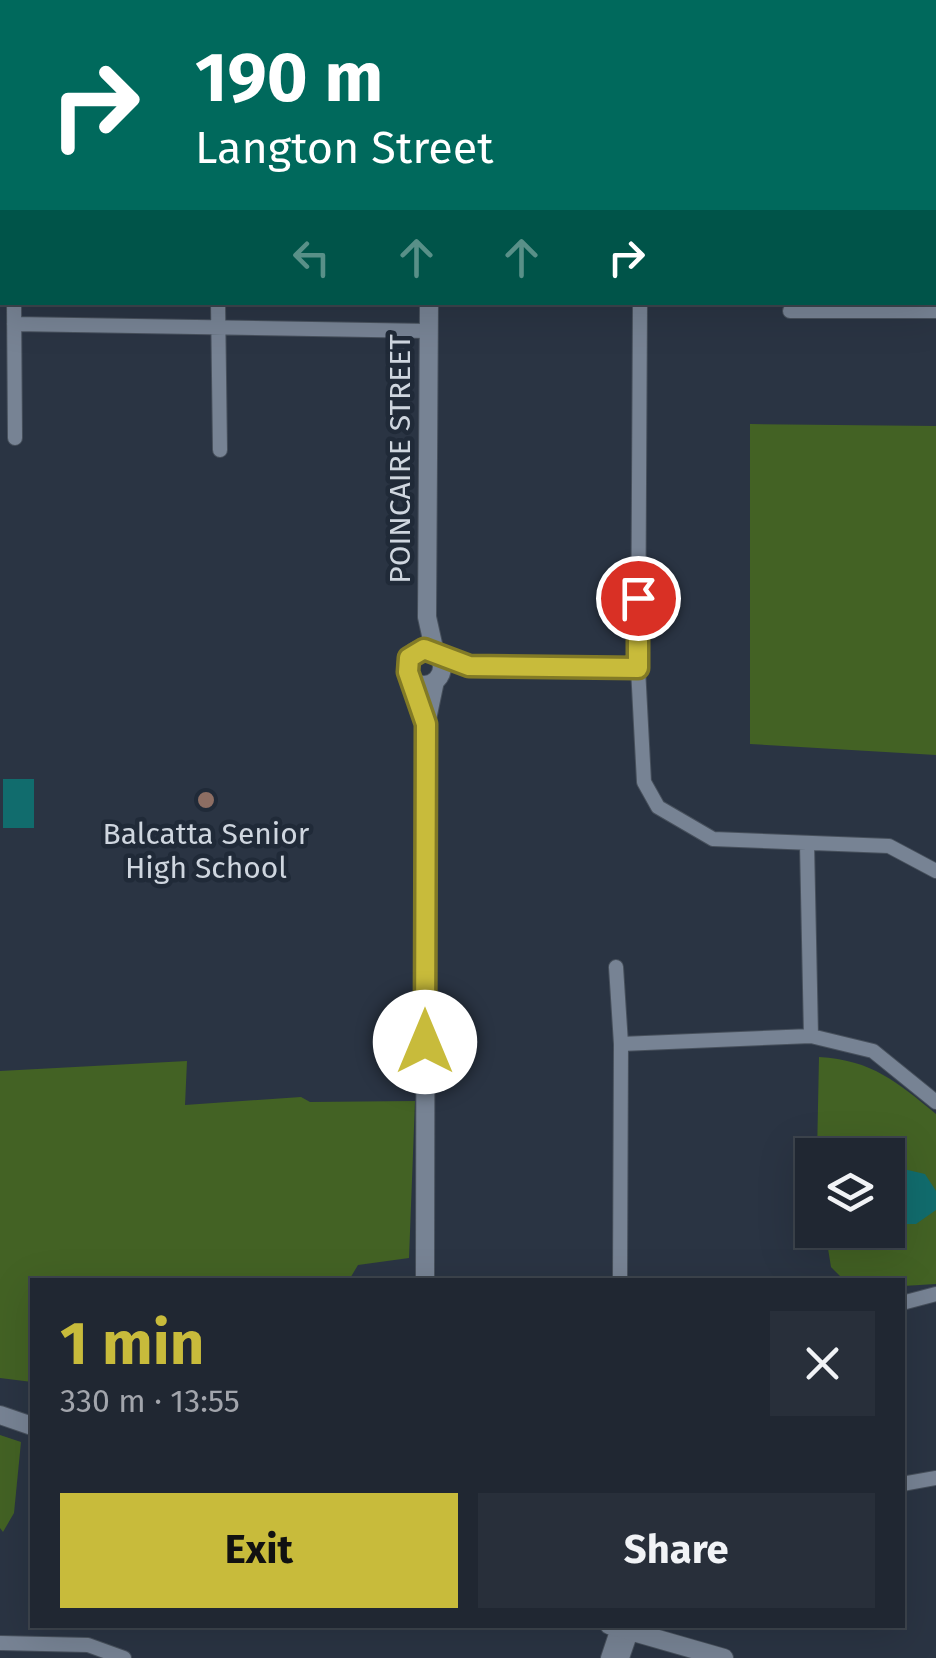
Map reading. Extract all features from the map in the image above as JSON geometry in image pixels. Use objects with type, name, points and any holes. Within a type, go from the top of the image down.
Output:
[{"type":"street","points":[[14,305],[16,438]]},
{"type":"street","points":[[218,305],[220,450]]},
{"type":"street","name":"POINCAIRE STREET","points":[[429,305],[427,617],[437,654]]},
{"type":"street","points":[[640,305],[638,668],[644,782],[658,808],[714,839],[890,846],[936,871]]},
{"type":"street","points":[[790,311],[936,312]]},
{"type":"street","points":[[14,324],[429,331]]},
{"type":"street","name":"POINCAIRE STREET","points":[[415,652],[427,617]]},
{"type":"street","points":[[426,724],[407,664],[415,652],[424,649],[469,666],[638,668]]},
{"type":"street","points":[[425,1278],[426,724],[442,665],[437,654]]},
{"type":"street","points":[[410,678],[422,684],[469,666]]},
{"type":"street","points":[[807,844],[811,1036]]},
{"type":"street","points":[[616,967],[621,1044],[620,1278]]},
{"type":"street","points":[[621,1044],[811,1036],[873,1051],[936,1102]]},
{"type":"street","points":[[905,1303],[936,1294]]},
{"type":"street","points":[[0,1415],[30,1425]]},
{"type":"street","points":[[905,1483],[936,1478]]},
{"type":"street","points":[[608,1658],[619,1628]]},
{"type":"street","points":[[619,1628],[622,1658]]},
{"type":"street","points":[[619,1628],[724,1658]]},
{"type":"street","points":[[0,1642],[88,1644],[124,1658]]},
{"type":"shaded area","points":[[750,424],[936,426],[936,755],[750,744]]},
{"type":"shaded area","points":[[3,779],[34,779],[34,828],[3,828]]},
{"type":"shaded area","points":[[819,1057],[869,1068],[936,1114],[936,1284],[905,1286],[905,1278],[842,1278],[831,1267],[828,1248],[905,1248],[905,1138],[817,1138]]},
{"type":"shaded area","points":[[187,1061],[185,1105],[301,1097],[310,1102],[415,1101],[409,1258],[358,1265],[350,1278],[30,1278],[30,1382],[0,1378],[0,1071]]},
{"type":"shaded area","points":[[905,1169],[925,1174],[936,1191],[936,1210],[916,1224],[905,1224]]},
{"type":"shaded area","points":[[0,1435],[21,1442],[14,1513],[3,1532],[0,1528]]},
{"type":"place","name":"Balcatta Senior High School","points":[[206,800]]},
{"type":"route","points":[[425,1042],[426,724],[408,672],[409,658],[424,649],[469,666],[638,668],[638,598]]}]
